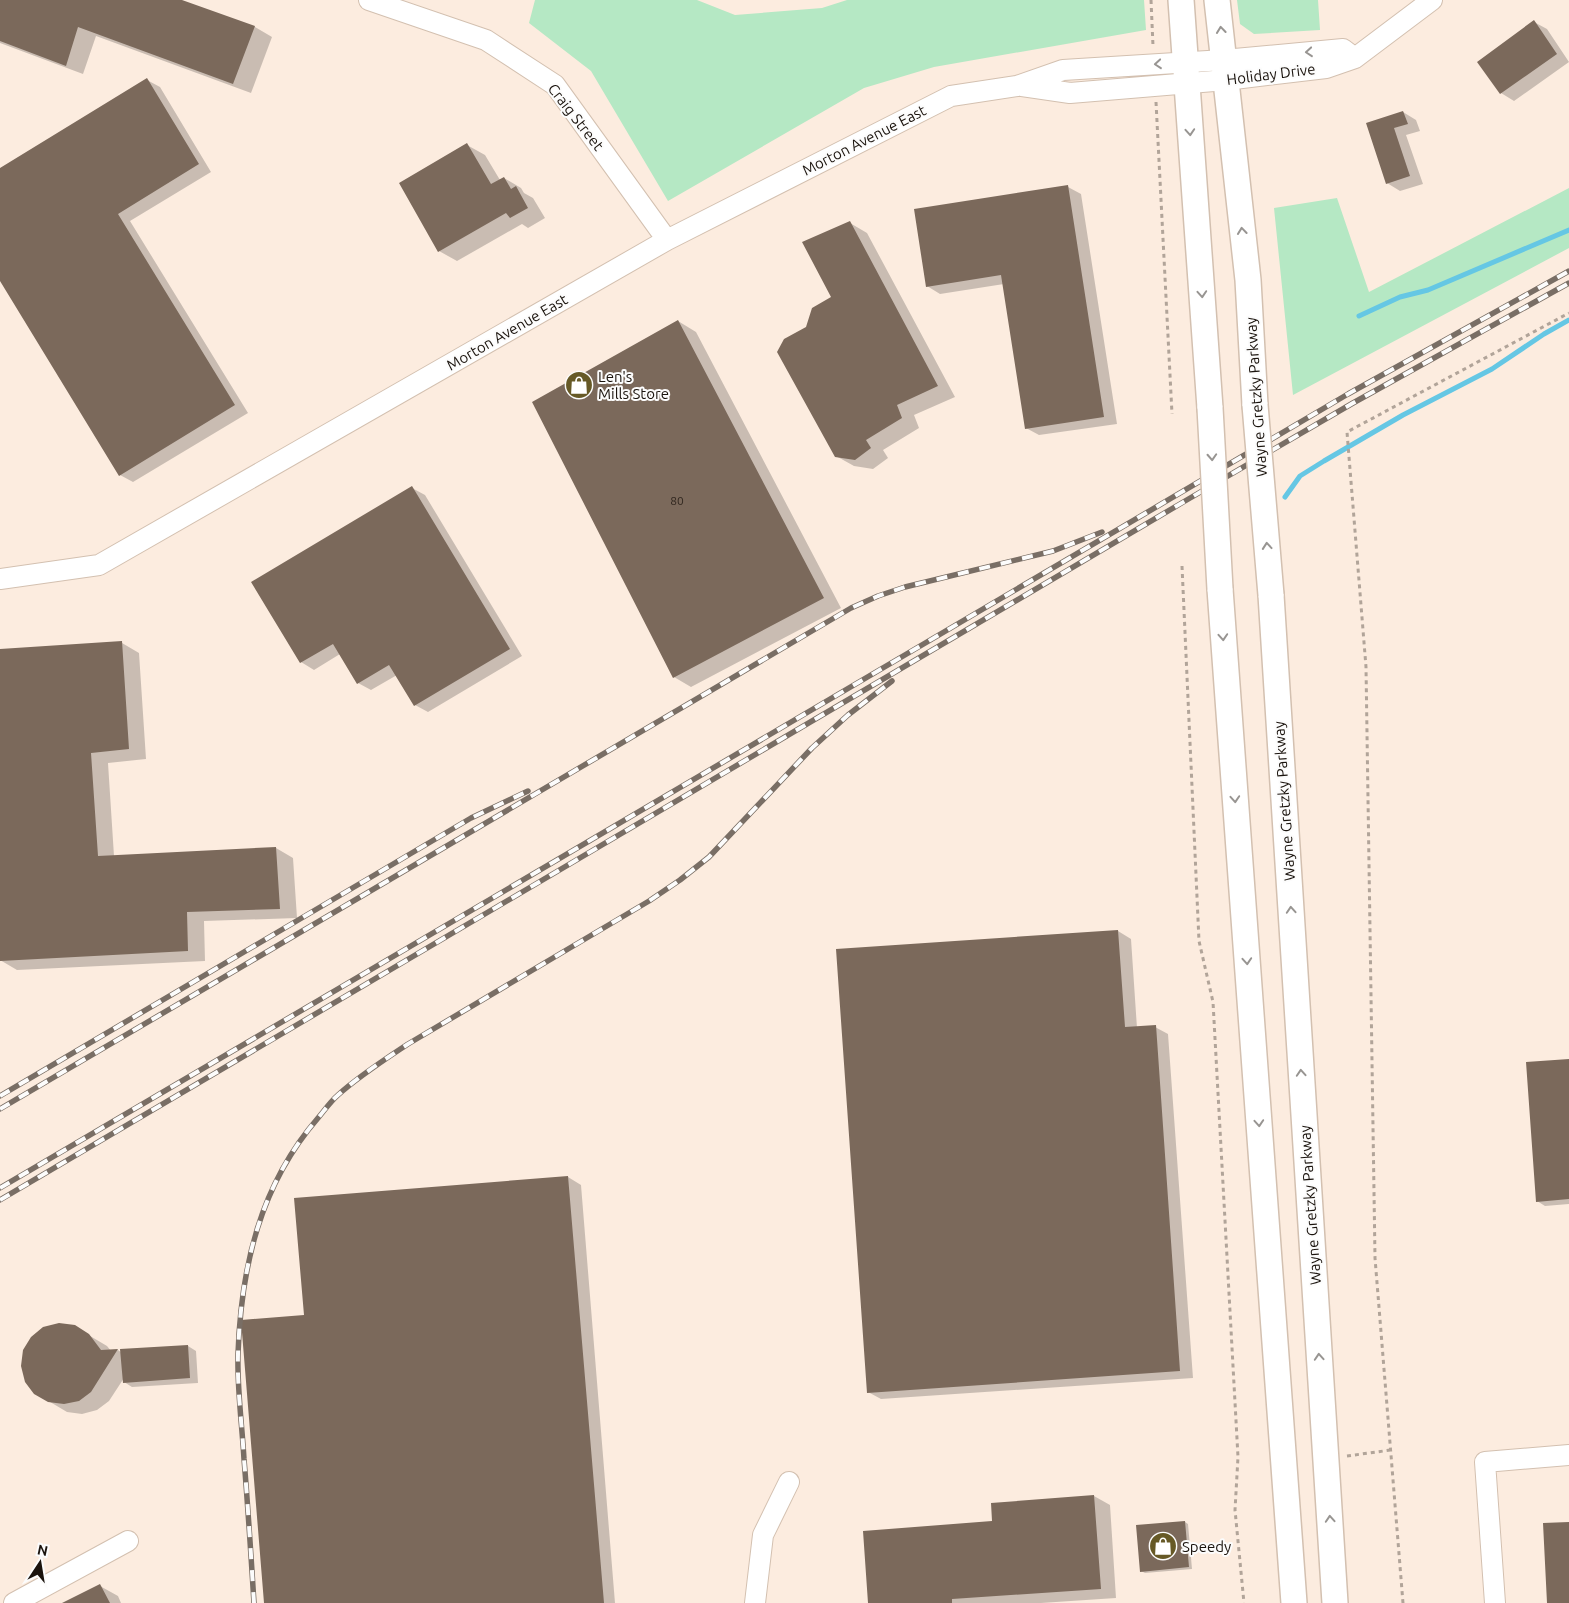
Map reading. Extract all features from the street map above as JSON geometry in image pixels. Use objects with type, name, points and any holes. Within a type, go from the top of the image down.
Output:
[{"type":"main road","points":[[1181,0],[1210,408],[1220,589],[1294,1603]]},
{"type":"main road","name":"Wayne Gretzky Parkway","points":[[1217,0],[1248,280],[1255,405],[1271,594],[1335,1603]]},
{"type":"street","name":"Craig Street","points":[[369,0],[486,40],[555,84],[667,240]]},
{"type":"street","name":"Holiday Drive","points":[[1225,70],[1343,49],[1355,58],[1432,0]]},
{"type":"street","name":"Morton Avenue East","points":[[0,579],[99,565],[667,240],[951,96],[1017,86],[1063,70],[1154,65],[1186,72],[1225,70]]},
{"type":"street","name":"Morton Avenue East","points":[[1017,86],[1070,93],[1155,86],[1186,72]]},
{"type":"street","points":[[1495,1603],[1485,1462],[1569,1455]]},
{"type":"street","points":[[755,1603],[763,1535],[790,1482]]},
{"type":"street","points":[[14,1603],[128,1541]]},
{"type":"path","points":[[1151,0],[1154,65]]},
{"type":"path","points":[[1155,86],[1172,414]]},
{"type":"path","points":[[1403,1603],[1375,1258],[1366,667],[1347,432],[1569,313]]},
{"type":"path","points":[[1182,566],[1199,941],[1213,1002],[1238,1457],[1235,1510],[1244,1603]]},
{"type":"path","points":[[1326,1459],[1390,1450]]},
{"type":"green space","points":[[535,0],[697,0],[735,15],[822,8],[847,0],[1144,0],[1146,30],[934,67],[864,88],[668,201],[591,71],[529,23]]},
{"type":"green space","points":[[1237,0],[1318,0],[1320,30],[1254,34],[1240,24]]},
{"type":"green space","points":[[1569,188],[1569,248],[1293,395],[1274,208],[1337,198],[1369,292]]},
{"type":"building","points":[[0,0],[182,0],[255,26],[233,84],[78,27],[66,66],[0,41]]},
{"type":"building","points":[[1534,20],[1557,54],[1500,94],[1477,62]]},
{"type":"building","points":[[147,78],[199,164],[118,214],[235,405],[119,476],[0,281],[0,168]]},
{"type":"building","points":[[1403,111],[1408,124],[1394,128],[1410,176],[1386,184],[1366,123]]},
{"type":"building","points":[[467,143],[491,184],[504,177],[511,189],[516,186],[528,208],[510,218],[506,213],[438,252],[399,183]]},
{"type":"building","points":[[1068,185],[1104,417],[1025,429],[1001,275],[926,287],[914,209]]},
{"type":"building","points":[[850,221],[938,386],[897,405],[902,418],[866,440],[871,448],[855,460],[835,457],[777,352],[784,339],[806,327],[812,308],[831,297],[802,242]]},
{"type":"building","points":[[678,320],[824,598],[673,678],[532,402]]},
{"type":"building","points":[[412,486],[510,649],[414,706],[389,665],[357,684],[333,644],[300,663],[251,582]]},
{"type":"building","points":[[122,641],[129,749],[91,753],[98,856],[276,847],[280,909],[187,912],[188,951],[0,961],[0,649]]},
{"type":"building","points":[[1118,930],[1125,1027],[1156,1025],[1180,1371],[867,1393],[836,949]]},
{"type":"building","points":[[1569,1059],[1569,1199],[1536,1202],[1526,1062]]},
{"type":"building","points":[[568,1176],[604,1603],[264,1603],[241,1320],[304,1315],[294,1198]]},
{"type":"building","points":[[59,1323],[75,1325],[89,1334],[101,1350],[118,1349],[91,1392],[79,1401],[64,1404],[48,1402],[34,1394],[25,1382],[21,1366],[23,1350],[31,1337],[43,1327]]},
{"type":"building","points":[[188,1345],[190,1378],[123,1383],[120,1349]]},
{"type":"building","points":[[1094,1495],[1101,1589],[952,1599],[952,1603],[868,1603],[863,1531],[992,1521],[991,1503]]},
{"type":"building","name":"Speedy","points":[[1185,1521],[1189,1567],[1140,1572],[1136,1525]]},
{"type":"building","points":[[1569,1522],[1569,1603],[1547,1603],[1543,1523]]},
{"type":"building","points":[[100,1584],[110,1603],[62,1603]]},
{"type":"waterway","points":[[1359,316],[1400,297],[1428,290],[1569,230]]},
{"type":"waterway","points":[[1285,497],[1300,476],[1324,461],[1403,415],[1492,369],[1544,334],[1569,320]]},
{"type":"railway","points":[[0,1188],[1348,394],[1569,271]]},
{"type":"railway","points":[[0,1200],[1185,501],[1353,403],[1569,283]]},
{"type":"railway","points":[[0,1109],[851,608],[905,587],[1053,551],[1102,532]]},
{"type":"railway","points":[[254,1603],[238,1380],[240,1322],[249,1259],[257,1228],[281,1171],[298,1144],[335,1098],[354,1081],[381,1062],[408,1044],[649,901],[680,880],[709,857],[812,748],[848,715],[892,681]]},
{"type":"railway","points":[[0,1096],[471,818],[528,791]]},
{"type":"place","name":"Len's Mills Store","points":[[579,385]]},
{"type":"place","name":"Speedy","points":[[1163,1546]]}]
